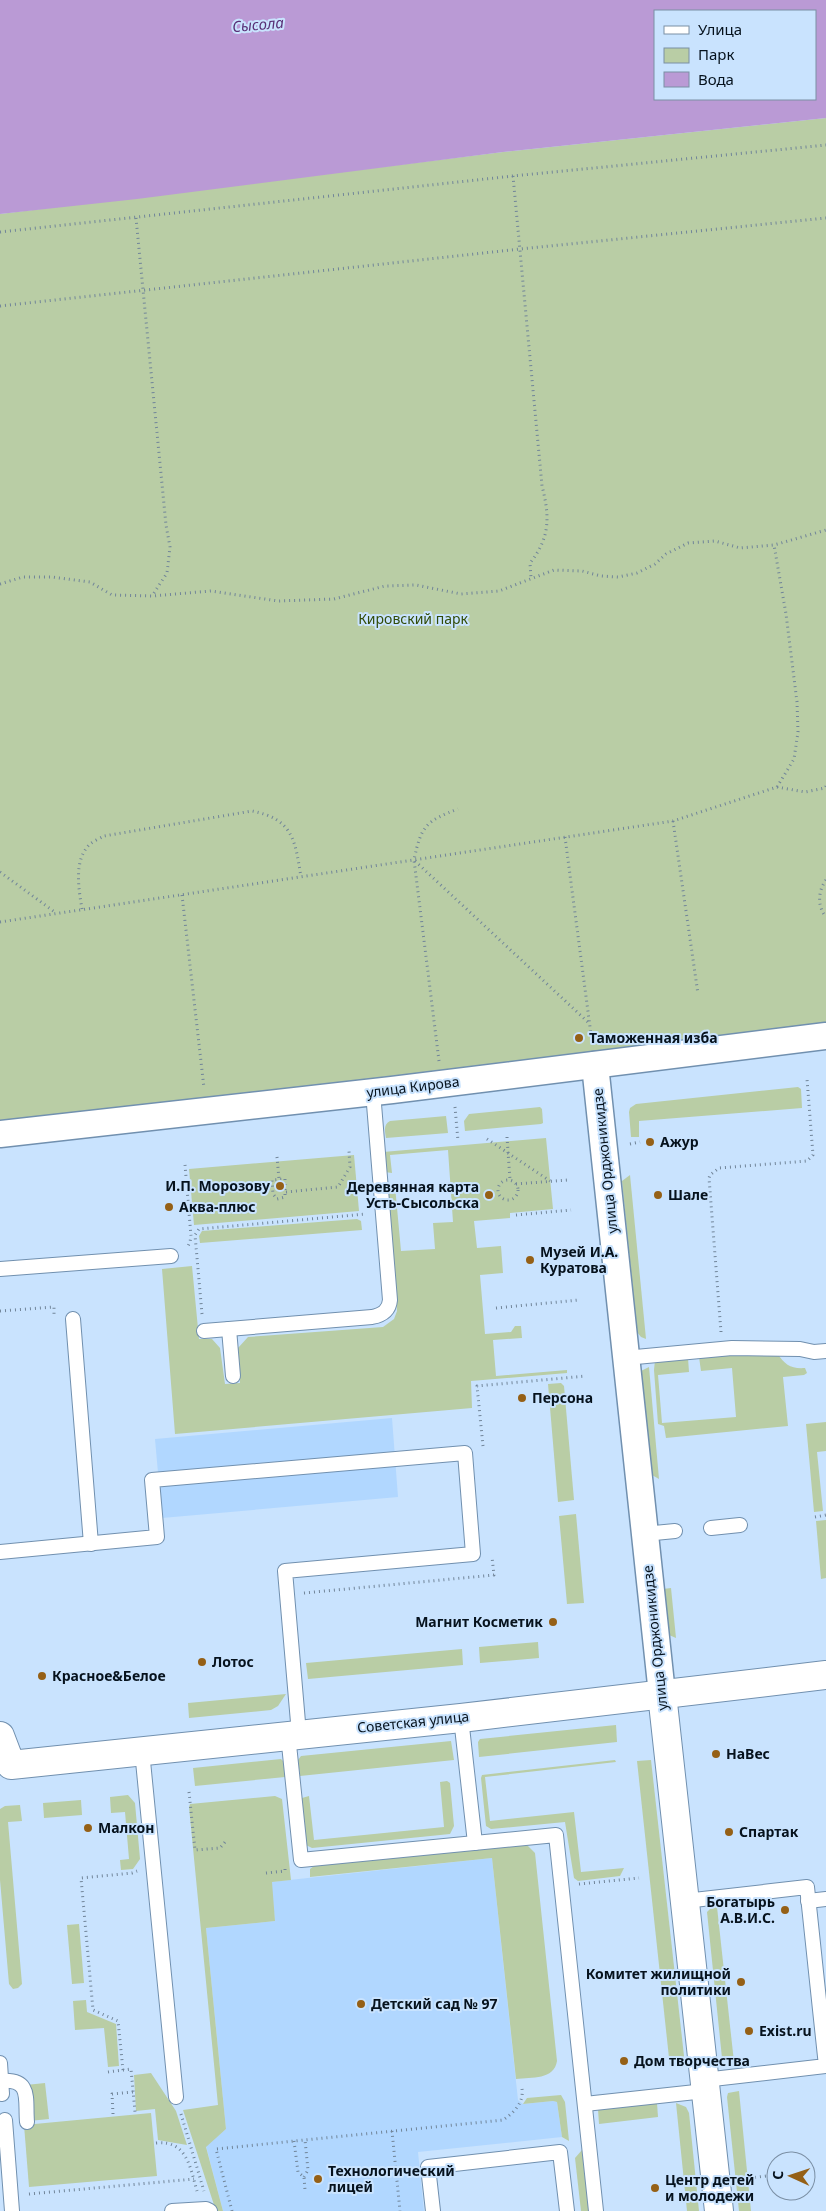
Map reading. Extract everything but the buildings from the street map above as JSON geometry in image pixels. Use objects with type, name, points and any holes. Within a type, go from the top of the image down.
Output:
[{"type":"main road","name":"Советская улица","points":[[5,1766],[294,1734],[461,1718],[826,1674]]},
{"type":"main road","name":"улица Орджоникидзе","points":[[662,1694],[719,2211]]},
{"type":"main road","points":[[0,1736],[5,1766]]},
{"type":"street","name":"улица Кирова","points":[[0,1134],[447,1083],[594,1058],[826,1036]]},
{"type":"street","name":"улица Орджоникидзе","points":[[594,1058],[662,1694]]},
{"type":"lane","points":[[204,1331],[372,1318],[388,1309],[390,1300],[373,1092]]},
{"type":"lane","points":[[0,1269],[171,1256]]},
{"type":"lane","points":[[74,1319],[91,1544]]},
{"type":"lane","points":[[229,1329],[233,1376]]},
{"type":"lane","points":[[625,1358],[732,1348],[826,1351]]},
{"type":"lane","points":[[0,1552],[157,1537],[152,1480],[465,1453],[473,1554],[285,1571],[301,1860],[556,1835],[596,2211]]},
{"type":"lane","points":[[711,1528],[740,1525]]},
{"type":"lane","points":[[644,1534],[675,1531]]},
{"type":"lane","points":[[461,1718],[474,1843]]},
{"type":"lane","points":[[142,1751],[176,2097]]},
{"type":"lane","points":[[585,2104],[826,2066],[806,1887],[685,1901]]},
{"type":"lane","points":[[808,1901],[826,1899]]},
{"type":"lane","points":[[0,2063],[2,2088],[14,2080],[22,2084],[27,2122]]},
{"type":"lane","points":[[5,2120],[12,2211]]},
{"type":"lane","points":[[433,2211],[428,2167],[560,2152],[567,2211]]},
{"type":"lane","points":[[172,2211],[206,2210]]},
{"type":"path","points":[[0,232],[513,176],[826,145]]},
{"type":"path","points":[[513,176],[542,486],[547,504],[548,524],[542,548],[530,563],[531,578]]},
{"type":"path","points":[[136,218],[165,516],[170,547],[168,573],[152,596]]},
{"type":"path","points":[[0,306],[520,249],[826,218]]},
{"type":"path","points":[[0,584],[23,578],[52,577],[90,582],[112,595],[152,596],[211,591],[278,601],[334,599],[385,586],[416,585],[461,594],[499,591],[554,570],[582,571],[601,576],[618,577],[637,573],[654,564],[666,554],[688,543],[715,541],[740,548],[774,545],[826,530]]},
{"type":"path","points":[[774,545],[786,614],[797,702],[798,732],[794,759],[777,787]]},
{"type":"path","points":[[0,922],[674,821],[777,787],[805,792],[826,789]]},
{"type":"path","points":[[458,808],[433,818],[419,836],[414,860],[447,1083],[458,1141]]},
{"type":"path","points":[[82,910],[78,882],[81,859],[89,845],[104,836],[252,811],[268,814],[286,826],[296,843],[301,877]]},
{"type":"path","points":[[674,821],[698,994]]},
{"type":"path","points":[[566,837],[594,1058]]},
{"type":"path","points":[[414,860],[590,1024]]},
{"type":"path","points":[[0,872],[57,913]]},
{"type":"path","points":[[826,880],[822,886],[819,899],[822,912],[826,917]]},
{"type":"path","points":[[182,895],[204,1088]]},
{"type":"path","points":[[717,1337],[721,1332],[710,1175],[719,1168],[807,1161],[811,1159],[813,1155],[807,1079]]},
{"type":"path","points":[[507,1137],[510,1180]]},
{"type":"path","points":[[486,1139],[550,1181]]},
{"type":"path","points":[[630,1144],[640,1142]]},
{"type":"path","points":[[286,1192],[338,1187],[350,1167],[349,1151]]},
{"type":"path","points":[[277,1157],[279,1180]]},
{"type":"path","points":[[171,1256],[176,1256],[185,1249],[190,1242],[191,1236],[185,1165]]},
{"type":"path","points":[[284,1179],[286,1192],[283,1199],[277,1199],[274,1196],[272,1180],[279,1180],[284,1179]]},
{"type":"path","points":[[516,1184],[518,1191],[515,1197],[509,1200],[502,1198],[498,1190],[499,1184],[504,1180],[510,1180],[516,1184],[568,1180]]},
{"type":"path","points":[[366,1205],[368,1224]]},
{"type":"path","points":[[516,1215],[571,1210]]},
{"type":"path","points":[[212,1314],[202,1314],[196,1231],[202,1228],[367,1214]]},
{"type":"path","points":[[191,1236],[196,1235]]},
{"type":"path","points":[[496,1308],[579,1300]]},
{"type":"path","points":[[0,1311],[54,1307],[55,1323]]},
{"type":"path","points":[[483,1452],[478,1386],[586,1376]]},
{"type":"path","points":[[815,1517],[826,1515]]},
{"type":"path","points":[[295,1594],[494,1575],[492,1556]]},
{"type":"path","points":[[189,1792],[195,1850],[220,1848],[225,1842]]},
{"type":"path","points":[[122,2070],[118,2021],[93,2010],[81,1878],[132,1873],[142,1865]]},
{"type":"path","points":[[561,1886],[639,1878]]},
{"type":"path","points":[[108,2072],[131,2070],[135,2112]]},
{"type":"path","points":[[232,2211],[216,2149],[503,2120],[521,2102],[523,2097],[522,2089]]},
{"type":"path","points":[[113,2114],[112,2094],[133,2092]]},
{"type":"path","points":[[176,2097],[204,2192]]},
{"type":"path","points":[[392,2131],[400,2211]]},
{"type":"path","points":[[305,2140],[308,2170],[304,2177],[305,2190]]},
{"type":"path","points":[[294,2141],[298,2172],[304,2177]]},
{"type":"path","points":[[156,2143],[173,2144],[182,2150],[206,2210]]},
{"type":"path","points":[[750,2178],[766,2176]]},
{"type":"path","points":[[11,2195],[194,2179]]},
{"type":"shaded area","points":[[392,1418],[398,1497],[162,1518],[155,1439]]},
{"type":"shaded area","name":"Детский сад № 97","points":[[492,1858],[518,2100],[523,2104],[557,2102],[562,2137],[418,2152],[424,2211],[223,2211],[206,2146],[226,2129],[206,1928],[275,1921],[271,1882]]},
{"type":"green space","name":"Кировский парк","points":[[826,118],[826,1023],[0,1121],[0,214],[503,152]]},
{"type":"green space","points":[[798,1087],[801,1089],[802,1108],[639,1121],[639,1137],[631,1137],[629,1112],[630,1108],[636,1104]]},
{"type":"green space","points":[[540,1107],[542,1109],[543,1123],[541,1124],[465,1131],[464,1121],[469,1114]]},
{"type":"green space","points":[[446,1116],[448,1133],[386,1138],[385,1126],[390,1121]]},
{"type":"green space","points":[[546,1138],[553,1209],[510,1213],[510,1218],[474,1221],[477,1248],[501,1246],[503,1273],[480,1275],[485,1334],[511,1332],[515,1326],[521,1326],[522,1338],[493,1340],[496,1376],[567,1370],[567,1373],[471,1381],[472,1408],[175,1434],[162,1269],[192,1266],[199,1339],[212,1339],[220,1348],[225,1384],[240,1383],[238,1348],[248,1337],[383,1327],[394,1319],[397,1311],[386,1187],[395,1186],[401,1251],[435,1249],[433,1223],[453,1222],[448,1150],[390,1155],[392,1173],[385,1172],[383,1152]]},
{"type":"green space","points":[[354,1155],[359,1211],[194,1225],[189,1169]]},
{"type":"green space","points":[[630,1175],[646,1339],[637,1332],[622,1181]]},
{"type":"green space","points":[[357,1219],[361,1221],[362,1230],[200,1243],[199,1236],[202,1231]]},
{"type":"green space","points":[[777,1353],[789,1365],[796,1368],[805,1368],[807,1373],[783,1377],[788,1426],[666,1438],[664,1426],[658,1424],[655,1360],[688,1358],[689,1372],[658,1375],[662,1423],[736,1417],[732,1368],[701,1371],[699,1357],[701,1354]]},
{"type":"green space","points":[[649,1367],[659,1479],[652,1475],[641,1371]]},
{"type":"green space","points":[[561,1383],[564,1386],[574,1500],[558,1502],[548,1384]]},
{"type":"green space","points":[[826,1422],[826,1451],[817,1452],[823,1511],[814,1512],[806,1424]]},
{"type":"green space","points":[[576,1514],[584,1603],[567,1604],[559,1516]]},
{"type":"green space","points":[[826,1520],[826,1578],[821,1579],[816,1521]]},
{"type":"green space","points":[[671,1588],[676,1638],[669,1635],[663,1589]]},
{"type":"green space","points":[[538,1642],[539,1658],[480,1663],[479,1647]]},
{"type":"green space","points":[[462,1649],[463,1665],[308,1679],[306,1663]]},
{"type":"green space","points":[[286,1694],[278,1706],[271,1710],[189,1718],[188,1703]]},
{"type":"green space","points":[[616,1725],[617,1742],[479,1757],[478,1742],[480,1739]]},
{"type":"green space","points":[[451,1741],[454,1760],[300,1776],[298,1760],[301,1756]]},
{"type":"green space","points":[[281,1759],[287,1765],[287,1775],[285,1777],[195,1786],[193,1768]]},
{"type":"green space","points":[[615,1760],[616,1762],[485,1777],[490,1821],[574,1812],[581,1872],[624,1868],[620,1876],[578,1881],[574,1878],[565,1822],[491,1829],[486,1826],[482,1775]]},
{"type":"green space","points":[[651,1760],[684,2056],[678,2065],[670,2067],[637,1761]]},
{"type":"green space","points":[[447,1781],[450,1783],[454,1826],[450,1834],[312,1848],[306,1845],[302,1798],[309,1796],[314,1840],[444,1827],[440,1782]]},
{"type":"green space","points":[[128,1795],[135,1803],[140,1859],[133,1869],[121,1870],[120,1860],[129,1859],[125,1812],[111,1813],[110,1797]]},
{"type":"green space","points":[[275,1796],[282,1799],[291,1880],[272,1882],[275,1921],[206,1928],[226,2129],[206,2147],[223,2211],[216,2211],[183,2110],[218,2105],[189,1807],[190,1804]]},
{"type":"green space","points":[[81,1800],[82,1815],[44,1818],[43,1803]]},
{"type":"green space","points":[[20,1805],[22,1821],[8,1822],[22,1984],[18,1988],[13,1989],[9,1984],[0,1880],[0,1809],[5,1806]]},
{"type":"green space","points":[[527,1845],[535,1853],[557,2061],[552,2072],[547,2075],[516,2079],[492,1858],[310,1877],[310,1869],[314,1866]]},
{"type":"green space","points":[[717,1907],[734,2062],[724,2061],[722,2058],[707,1912],[711,1908]]},
{"type":"green space","points":[[79,1924],[84,1983],[72,1984],[67,1925]]},
{"type":"green space","points":[[86,2000],[87,2012],[116,2024],[119,2066],[108,2067],[104,2028],[75,2030],[73,2001]]},
{"type":"green space","points":[[151,2073],[176,2111],[187,2145],[158,2140],[155,2109],[136,2111],[134,2075]]},
{"type":"green space","points":[[45,2083],[49,2119],[29,2121],[26,2085]]},
{"type":"green space","points":[[739,2091],[751,2211],[739,2211],[727,2097],[728,2093]]},
{"type":"green space","points":[[561,2095],[565,2102],[569,2141],[562,2137],[557,2102],[523,2104],[527,2098]]},
{"type":"green space","points":[[657,2103],[658,2117],[599,2124],[598,2109]]},
{"type":"green space","points":[[676,2103],[686,2107],[689,2113],[699,2211],[687,2211]]},
{"type":"green space","points":[[151,2113],[157,2176],[29,2187],[24,2125]]},
{"type":"green space","points":[[582,2150],[589,2211],[581,2211],[575,2158]]},
{"type":"water","name":"Сысола","points":[[0,0],[826,0],[826,118],[503,152],[137,199],[0,214]]},
{"type":"place","name":"Таможенная изба","points":[[579,1038]]},
{"type":"place","name":"Ажур","points":[[650,1142]]},
{"type":"place","name":"И.П. Морозову","points":[[280,1186]]},
{"type":"place","name":"Деревянная карта Усть-Сысольска","points":[[489,1195]]},
{"type":"place","name":"Шале","points":[[658,1195]]},
{"type":"place","name":"Аква-плюс","points":[[169,1207]]},
{"type":"place","name":"Музей И.А. Куратова","points":[[530,1260]]},
{"type":"place","name":"Персона","points":[[522,1398]]},
{"type":"place","name":"Магнит Косметик","points":[[553,1622]]},
{"type":"place","name":"Лотос","points":[[202,1662]]},
{"type":"place","name":"Красное&Белое","points":[[42,1676]]},
{"type":"place","name":"НаВес","points":[[716,1754]]},
{"type":"place","name":"Малкон","points":[[88,1828]]},
{"type":"place","name":"Спартак","points":[[729,1832]]},
{"type":"place","name":"Богатырь А.В.И.С.","points":[[785,1910]]},
{"type":"place","name":"Комитет жилищной политики","points":[[741,1982]]},
{"type":"place","name":"Детский сад № 97","points":[[361,2004]]},
{"type":"place","name":"Exist.ru","points":[[749,2031]]},
{"type":"place","name":"Дом творчества","points":[[624,2061]]},
{"type":"place","name":"Технологический лицей","points":[[318,2179]]},
{"type":"place","name":"Центр детей и молодежи","points":[[655,2188]]}]
